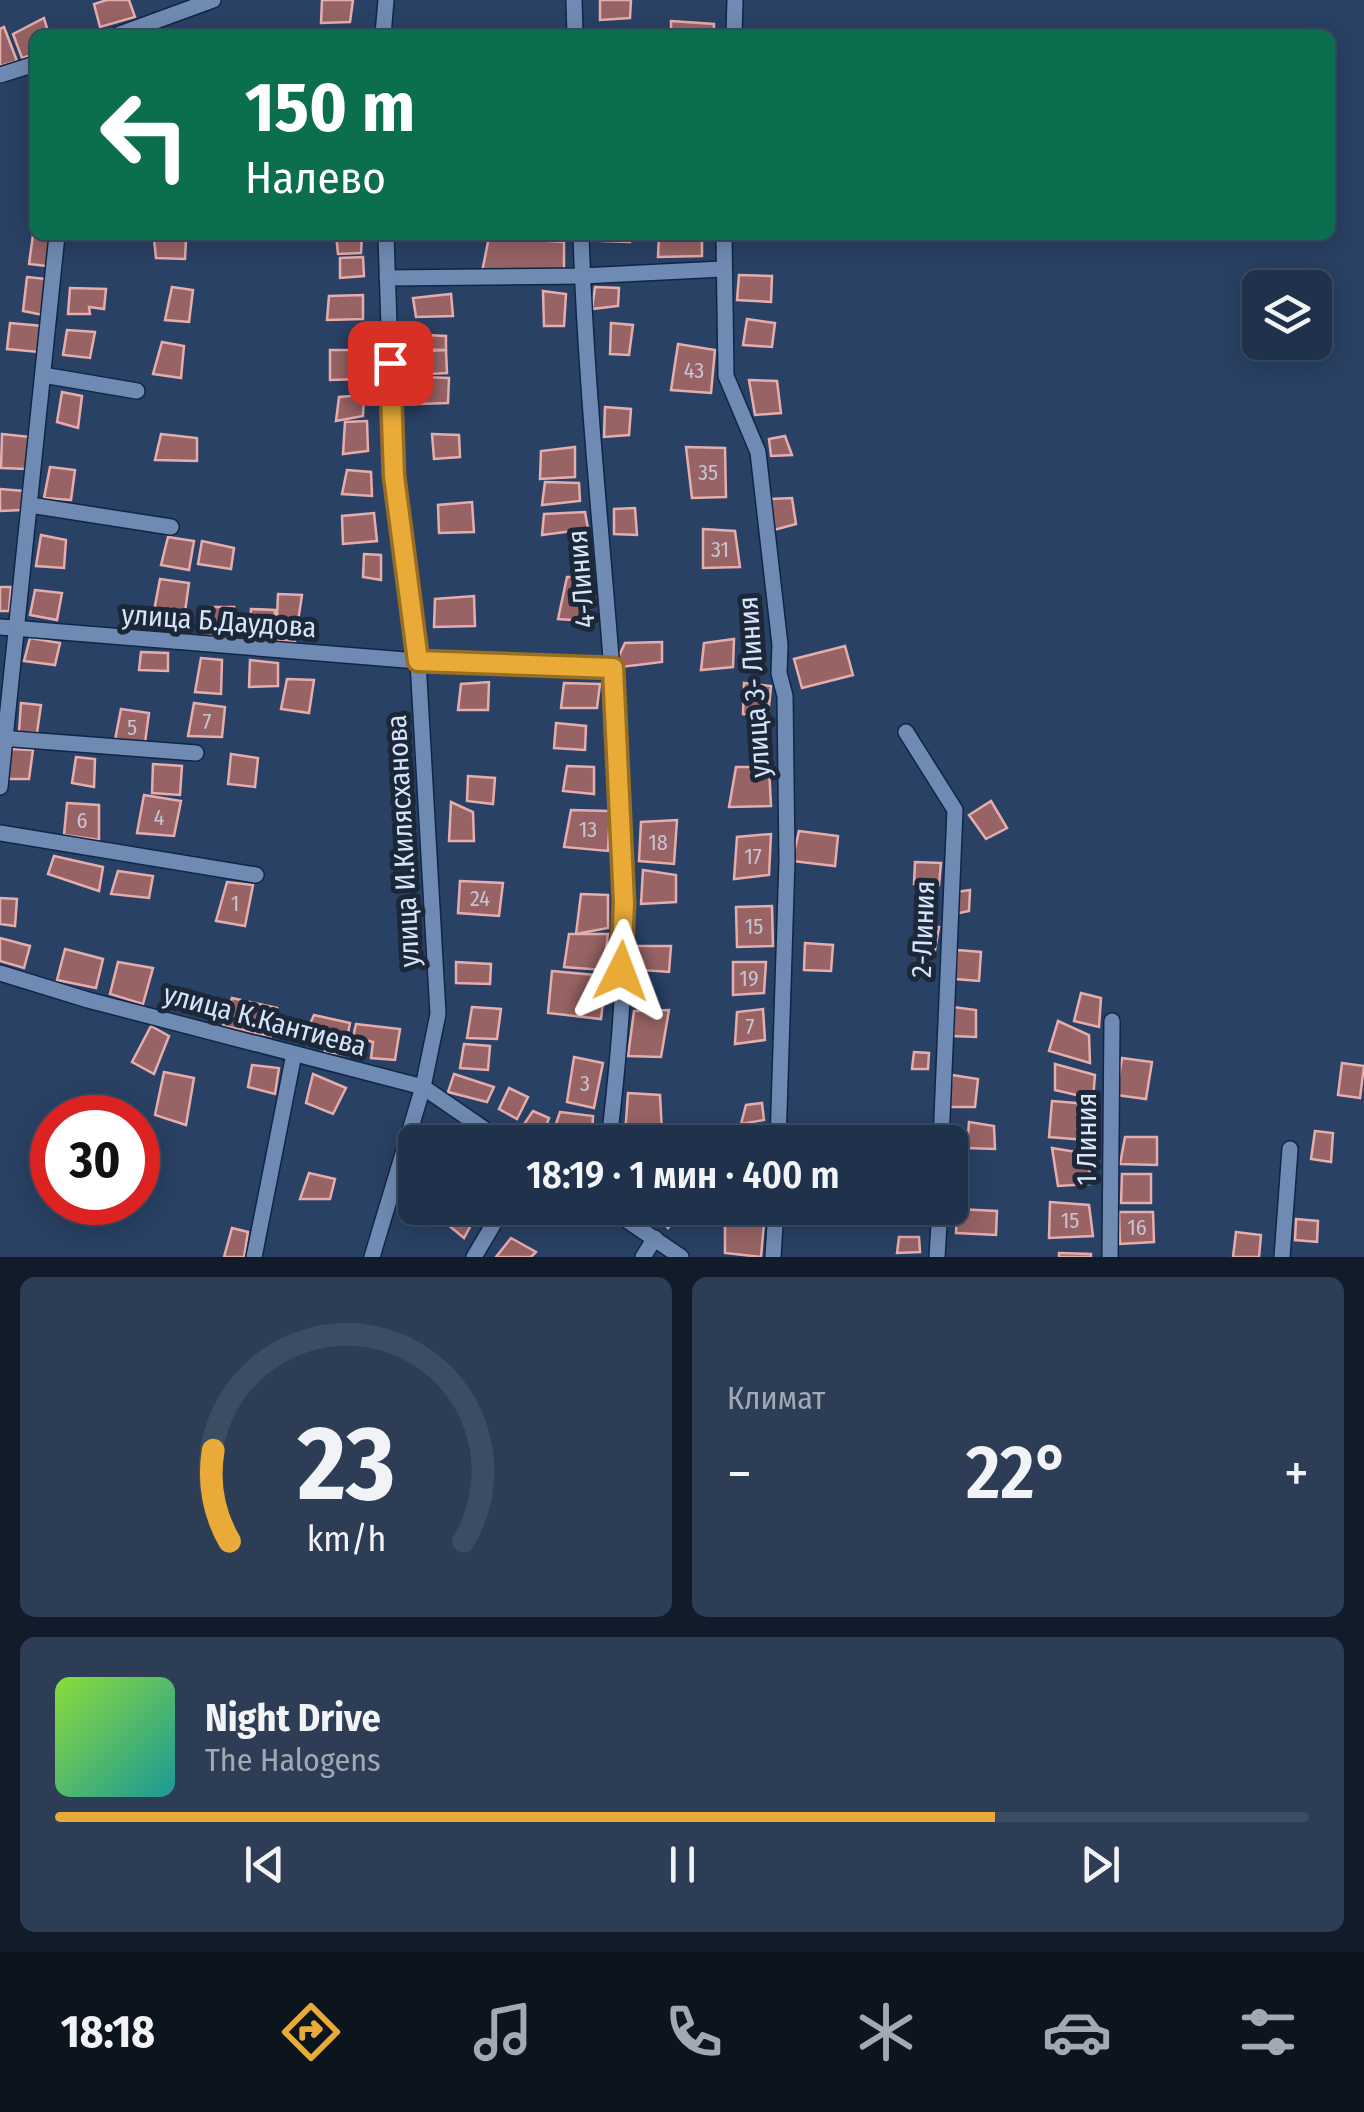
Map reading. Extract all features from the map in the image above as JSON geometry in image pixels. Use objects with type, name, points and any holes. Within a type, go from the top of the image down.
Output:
[{"type":"street","points":[[131,30],[213,0]]},
{"type":"street","points":[[383,30],[386,0]]},
{"type":"street","points":[[574,0],[575,30]]},
{"type":"street","points":[[734,30],[735,0]]},
{"type":"street","points":[[0,75],[30,66]]},
{"type":"street","points":[[0,787],[8,629],[30,505],[57,240]]},
{"type":"street","name":"улица И.Килясханова","points":[[372,1257],[423,1087],[438,1014],[418,661],[394,476],[386,240]]},
{"type":"street","name":"4-Линия","points":[[581,240],[613,668],[624,903],[611,1125]]},
{"type":"street","name":"улица 3- Линия","points":[[724,240],[726,376],[758,452],[780,645],[779,673],[785,696],[787,860],[779,1125]]},
{"type":"street","points":[[387,278],[582,276],[722,269]]},
{"type":"street","points":[[43,375],[136,391]]},
{"type":"street","points":[[30,505],[171,527]]},
{"type":"street","name":"улица Б.Даудова","points":[[8,629],[418,661],[613,668]]},
{"type":"street","name":"2-Линия","points":[[906,732],[955,810],[942,1125]]},
{"type":"street","points":[[3,739],[196,754]]},
{"type":"street","points":[[0,833],[256,875]]},
{"type":"street","name":"улица К.Кантиева","points":[[0,973],[423,1087],[478,1125]]},
{"type":"street","name":"1 Линия","points":[[1110,1257],[1112,1021]]},
{"type":"street","points":[[254,1257],[294,1054]]},
{"type":"street","points":[[1282,1257],[1290,1149]]},
{"type":"street","points":[[474,1257],[492,1225]]},
{"type":"street","points":[[636,1225],[681,1257]]},
{"type":"street","points":[[774,1257],[775,1225]]},
{"type":"street","points":[[936,1257],[939,1225]]},
{"type":"street","points":[[644,1257],[655,1238]]},
{"type":"building","points":[[129,0],[135,17],[100,27],[94,4]]},
{"type":"building","points":[[322,0],[353,0],[350,22],[321,23]]},
{"type":"building","points":[[600,0],[631,0],[630,18],[600,20]]},
{"type":"building","points":[[44,18],[48,30],[30,30],[30,56],[22,58],[13,34]]},
{"type":"building","points":[[671,21],[714,24],[714,30],[671,30]]},
{"type":"building","points":[[4,27],[17,61],[0,66],[0,29]]},
{"type":"building","points":[[32,240],[50,240],[47,266],[29,264]]},
{"type":"building","points":[[154,240],[186,240],[185,259],[156,258]]},
{"type":"building","points":[[337,240],[362,240],[361,253],[338,254]]},
{"type":"building","points":[[488,240],[564,242],[564,270],[482,272]]},
{"type":"building","points":[[659,240],[702,240],[702,256],[658,257]]},
{"type":"building","points":[[363,257],[364,276],[340,278],[340,258]]},
{"type":"building","points":[[739,275],[772,276],[771,302],[737,300]]},
{"type":"building","points":[[27,277],[47,279],[43,315],[23,311]]},
{"type":"building","points":[[172,287],[193,290],[189,322],[165,320]]},
{"type":"building","points":[[595,287],[619,288],[618,306],[592,309]]},
{"type":"building","points":[[70,288],[106,289],[104,309],[89,307],[90,314],[68,314]]},
{"type":"building","points":[[543,291],[566,294],[564,326],[544,326]]},
{"type":"building","points":[[451,294],[453,316],[416,317],[413,298]]},
{"type":"building","points":[[363,295],[363,319],[327,320],[329,296]]},
{"type":"building","points":[[747,319],[775,323],[772,347],[743,345]]},
{"type":"building","points":[[10,323],[42,326],[39,352],[7,349]]},
{"type":"building","points":[[611,323],[633,325],[629,355],[610,354]]},
{"type":"building","points":[[67,330],[95,332],[90,358],[63,355]]},
{"type":"building","points":[[404,334],[446,336],[446,350],[403,349]]},
{"type":"building","points":[[162,342],[184,346],[181,378],[153,374]]},
{"type":"building","points":[[678,344],[715,350],[711,393],[671,390]]},
{"type":"building","points":[[330,350],[361,350],[363,379],[330,380]]},
{"type":"building","points":[[446,350],[447,373],[411,375],[411,352]]},
{"type":"building","points":[[423,377],[449,378],[448,403],[419,404]]},
{"type":"building","points":[[749,380],[777,381],[781,413],[755,415]]},
{"type":"building","points":[[62,392],[82,396],[78,428],[57,422]]},
{"type":"building","points":[[364,395],[363,416],[336,421],[339,397]]},
{"type":"building","points":[[605,407],[631,409],[629,435],[604,437]]},
{"type":"building","points":[[367,421],[368,451],[343,454],[345,422]]},
{"type":"building","points":[[2,434],[31,437],[27,469],[1,468]]},
{"type":"building","points":[[161,434],[197,438],[197,461],[155,460]]},
{"type":"building","points":[[432,434],[459,435],[460,457],[434,459]]},
{"type":"building","points":[[785,436],[792,455],[771,456],[769,439]]},
{"type":"building","points":[[575,447],[575,477],[540,479],[541,451]]},
{"type":"building","points":[[686,447],[725,448],[726,497],[692,498]]},
{"type":"building","points":[[50,467],[75,470],[71,500],[44,498]]},
{"type":"building","points":[[347,470],[371,472],[372,496],[342,494]]},
{"type":"building","points":[[545,482],[579,483],[580,501],[542,505]]},
{"type":"building","points":[[0,489],[24,491],[22,510],[0,511]]},
{"type":"building","points":[[792,498],[796,524],[774,530],[770,499]]},
{"type":"building","points":[[472,502],[474,532],[439,533],[438,505]]},
{"type":"building","points":[[635,508],[637,535],[614,534],[614,509]]},
{"type":"building","points":[[585,512],[588,529],[542,535],[544,514]]},
{"type":"building","points":[[374,513],[377,541],[343,544],[342,516]]},
{"type":"building","points":[[703,529],[735,531],[740,567],[703,568]]},
{"type":"building","points":[[41,535],[66,540],[64,568],[36,566]]},
{"type":"building","points":[[168,537],[194,541],[189,570],[161,565]]},
{"type":"building","points":[[202,541],[234,548],[231,569],[198,564]]},
{"type":"building","points":[[364,554],[381,555],[381,580],[363,577]]},
{"type":"building","points":[[567,577],[589,577],[589,621],[558,619]]},
{"type":"building","points":[[160,579],[189,583],[184,619],[153,616]]},
{"type":"building","points":[[0,587],[11,587],[9,611],[0,611]]},
{"type":"building","points":[[35,590],[62,593],[57,620],[30,615]]},
{"type":"building","points":[[278,594],[302,595],[295,641],[276,640]]},
{"type":"building","points":[[474,596],[475,626],[434,627],[435,599]]},
{"type":"building","points":[[208,607],[234,607],[231,636],[204,638]]},
{"type":"building","points":[[251,609],[275,610],[273,636],[249,637]]},
{"type":"building","points":[[30,638],[60,643],[55,665],[24,661]]},
{"type":"building","points":[[734,639],[733,667],[701,670],[704,643]]},
{"type":"building","points":[[662,642],[662,662],[613,668],[625,643]]},
{"type":"building","points":[[845,646],[853,675],[802,688],[794,659]]},
{"type":"building","points":[[141,652],[168,653],[168,671],[139,670]]},
{"type":"building","points":[[201,658],[222,660],[221,694],[195,692]]},
{"type":"building","points":[[250,660],[278,663],[278,686],[249,687]]},
{"type":"building","points":[[287,679],[314,680],[309,713],[281,709]]},
{"type":"building","points":[[489,682],[488,710],[458,710],[461,684]]},
{"type":"building","points":[[564,683],[600,684],[597,708],[561,708]]},
{"type":"building","points":[[744,683],[771,686],[768,716],[743,714]]},
{"type":"building","points":[[21,703],[41,705],[37,733],[19,732]]},
{"type":"building","points":[[194,703],[225,707],[222,737],[188,736]]},
{"type":"building","points":[[121,709],[149,713],[145,743],[115,740]]},
{"type":"building","points":[[556,723],[586,726],[585,750],[554,748]]},
{"type":"building","points":[[10,749],[33,750],[29,779],[5,779]]},
{"type":"building","points":[[231,754],[258,758],[255,787],[228,784]]},
{"type":"building","points":[[76,757],[95,759],[94,787],[72,783]]},
{"type":"building","points":[[153,764],[182,766],[180,795],[152,793]]},
{"type":"building","points":[[567,766],[594,767],[594,794],[563,791]]},
{"type":"building","points":[[736,767],[769,767],[771,806],[729,807]]},
{"type":"building","points":[[468,776],[495,778],[493,804],[467,801]]},
{"type":"building","points":[[144,795],[181,801],[174,836],[137,833]]},
{"type":"building","points":[[991,801],[1007,828],[986,839],[969,815]]},
{"type":"building","points":[[451,802],[473,812],[474,841],[449,841]]},
{"type":"building","points":[[67,803],[99,805],[99,840],[64,835]]},
{"type":"building","points":[[571,810],[610,811],[608,851],[564,847]]},
{"type":"building","points":[[677,820],[674,864],[639,861],[641,822]]},
{"type":"building","points":[[799,831],[838,836],[835,866],[792,861]]},
{"type":"building","points":[[771,834],[769,875],[734,879],[737,837]]},
{"type":"building","points":[[54,856],[103,867],[99,891],[48,874]]},
{"type":"building","points":[[915,862],[941,863],[939,885],[914,884]]},
{"type":"building","points":[[643,870],[676,875],[676,902],[641,904]]},
{"type":"building","points":[[118,871],[153,876],[149,898],[111,894]]},
{"type":"building","points":[[460,881],[503,883],[499,916],[458,913]]},
{"type":"building","points":[[227,882],[253,885],[245,926],[216,921]]},
{"type":"building","points":[[970,890],[969,911],[955,914],[956,892]]},
{"type":"building","points":[[581,894],[608,895],[608,928],[576,934]]},
{"type":"building","points":[[0,898],[17,899],[15,926],[0,924]]},
{"type":"building","points":[[772,906],[773,946],[737,947],[736,907]]},
{"type":"building","points":[[918,925],[939,927],[934,956],[915,954]]},
{"type":"building","points":[[569,934],[608,934],[603,970],[564,967]]},
{"type":"building","points":[[0,938],[30,946],[24,968],[0,961]]},
{"type":"building","points":[[805,943],[833,945],[831,971],[804,970]]},
{"type":"building","points":[[635,946],[671,946],[669,972],[630,969]]},
{"type":"building","points":[[65,949],[103,959],[96,988],[57,980]]},
{"type":"building","points":[[957,950],[981,952],[979,981],[955,979]]},
{"type":"building","points":[[118,962],[153,968],[143,1004],[110,994]]},
{"type":"building","points":[[456,962],[491,964],[490,984],[456,983]]},
{"type":"building","points":[[733,962],[766,962],[764,993],[733,995]]},
{"type":"building","points":[[552,971],[606,976],[601,1019],[548,1013]]},
{"type":"building","points":[[1081,993],[1101,998],[1099,1027],[1074,1021]]},
{"type":"building","points":[[232,998],[277,1008],[271,1036],[223,1026]]},
{"type":"building","points":[[472,1007],[501,1009],[497,1039],[467,1038]]},
{"type":"building","points":[[953,1007],[976,1010],[976,1037],[953,1036]]},
{"type":"building","points":[[763,1009],[765,1040],[735,1044],[737,1012]]},
{"type":"building","points":[[669,1010],[661,1057],[628,1056],[634,1011]]},
{"type":"building","points":[[314,1015],[350,1023],[344,1055],[325,1051],[330,1034],[309,1026]]},
{"type":"building","points":[[1058,1021],[1089,1035],[1090,1063],[1049,1051]]},
{"type":"building","points":[[356,1024],[400,1029],[395,1060],[371,1058],[373,1042],[353,1037]]},
{"type":"building","points":[[151,1026],[169,1036],[154,1074],[132,1062]]},
{"type":"building","points":[[464,1044],[490,1046],[488,1070],[460,1068]]},
{"type":"building","points":[[914,1052],[929,1053],[928,1069],[912,1069]]},
{"type":"building","points":[[574,1057],[603,1063],[594,1108],[567,1102]]},
{"type":"building","points":[[1122,1058],[1152,1062],[1146,1099],[1116,1095]]},
{"type":"building","points":[[1342,1063],[1364,1066],[1360,1098],[1338,1095]]},
{"type":"building","points":[[1055,1064],[1095,1075],[1093,1099],[1055,1090]]},
{"type":"building","points":[[252,1065],[279,1068],[275,1094],[248,1087]]},
{"type":"building","points":[[164,1072],[194,1078],[186,1125],[160,1117]]},
{"type":"building","points":[[313,1074],[346,1088],[333,1114],[306,1103]]},
{"type":"building","points":[[454,1074],[494,1087],[487,1102],[448,1092]]},
{"type":"building","points":[[952,1075],[978,1079],[975,1107],[948,1107]]},
{"type":"building","points":[[509,1088],[528,1097],[517,1119],[499,1109]]},
{"type":"building","points":[[628,1093],[660,1095],[662,1125],[626,1125]]},
{"type":"building","points":[[1052,1101],[1088,1104],[1085,1140],[1049,1137]]},
{"type":"building","points":[[762,1103],[764,1120],[741,1124],[746,1105]]},
{"type":"building","points":[[533,1111],[549,1118],[547,1125],[523,1125]]},
{"type":"building","points":[[560,1112],[593,1116],[593,1125],[555,1125]]},
{"type":"building","points":[[969,1122],[994,1126],[995,1149],[968,1148]]},
{"type":"building","points":[[1315,1131],[1333,1133],[1331,1162],[1311,1159]]},
{"type":"building","points":[[1125,1137],[1157,1137],[1157,1165],[1120,1164]]},
{"type":"building","points":[[1052,1148],[1089,1154],[1090,1184],[1058,1186]]},
{"type":"building","points":[[309,1173],[335,1179],[330,1199],[300,1199]]},
{"type":"building","points":[[1122,1174],[1151,1174],[1151,1203],[1121,1203]]},
{"type":"building","points":[[1050,1202],[1089,1205],[1093,1236],[1049,1238]]},
{"type":"building","points":[[968,1210],[997,1211],[996,1235],[956,1233],[956,1225],[968,1225]]},
{"type":"building","points":[[1119,1212],[1153,1212],[1154,1242],[1120,1244]]},
{"type":"building","points":[[1296,1219],[1318,1221],[1317,1242],[1295,1240]]},
{"type":"building","points":[[448,1225],[471,1225],[464,1238]]},
{"type":"building","points":[[725,1225],[764,1225],[761,1257],[725,1253]]},
{"type":"building","points":[[232,1228],[248,1232],[244,1257],[224,1257]]},
{"type":"building","points":[[1236,1232],[1261,1235],[1259,1257],[1233,1257]]},
{"type":"building","points":[[899,1237],[919,1237],[920,1252],[897,1253]]},
{"type":"building","points":[[511,1238],[536,1252],[531,1257],[496,1257]]},
{"type":"building","points":[[1059,1253],[1091,1254],[1091,1257],[1059,1257]]},
{"type":"route","points":[[390,363],[394,476],[418,661],[613,668],[624,903],[621,971]]}]
